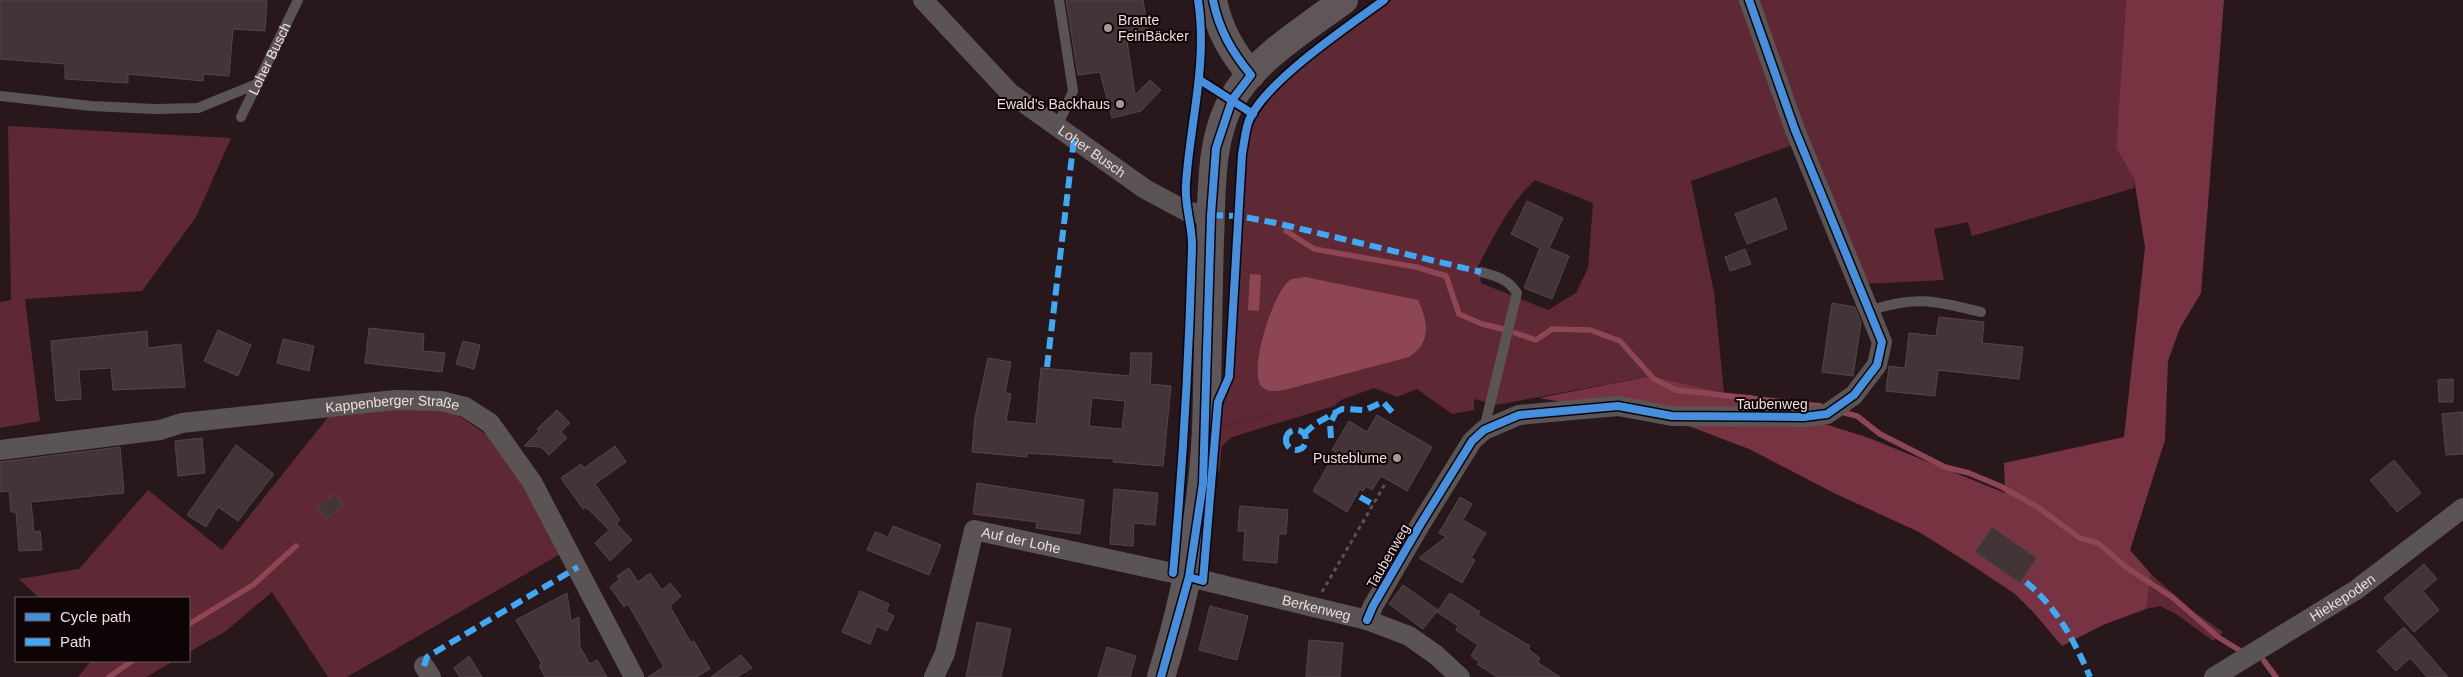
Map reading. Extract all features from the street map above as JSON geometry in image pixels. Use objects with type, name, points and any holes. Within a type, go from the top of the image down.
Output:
[{"type":"main road","points":[[1213,0],[1217,20],[1234,54],[1251,74]]},
{"type":"main road","points":[[1161,677],[1189,577],[1203,483],[1211,215],[1216,148],[1232,100],[1251,74],[1344,0]]},
{"type":"street","name":"Loher Busch","points":[[922,0],[1010,93],[1144,189],[1188,212],[1211,215]]},
{"type":"street","name":"Taubenweg","points":[[1367,620],[1373,606],[1420,525],[1472,441],[1484,430],[1519,415],[1618,406],[1672,416],[1804,417],[1827,414],[1854,395],[1878,365],[1882,342],[1795,130],[1749,0]]},
{"type":"street","name":"Kappenberger Straße","points":[[0,450],[160,430],[182,423],[395,400],[441,401],[465,407],[490,424],[532,482],[634,677]]},
{"type":"street","name":"Hiekepoden","points":[[2214,677],[2356,590],[2463,508]]},
{"type":"street","name":"Auf der Lohe","points":[[934,677],[945,653],[974,530],[1189,577]]},
{"type":"street","name":"Berkenweg","points":[[1189,577],[1367,620],[1409,636],[1436,655],[1460,677]]},
{"type":"lane","name":"Loher Busch","points":[[241,117],[298,0]]},
{"type":"lane","points":[[1057,127],[1073,91],[1059,0]]},
{"type":"lane","points":[[0,96],[91,106],[155,109],[198,108],[227,98],[257,84]]},
{"type":"lane","points":[[1481,272],[1503,278],[1512,284],[1517,293],[1484,430]]},
{"type":"lane","points":[[1869,311],[1894,302],[1932,300],[1981,312]]},
{"type":"path","points":[[1313,607],[1386,484]]},
{"type":"shaded area","points":[[1392,0],[2126,0],[2116,148],[2134,179],[2134,188],[1972,236],[1968,222],[1934,229],[1944,280],[1865,284],[1804,141],[1691,181],[1714,292],[1724,393],[1651,376],[1496,405],[1474,399],[1474,410],[1452,414],[1417,389],[1397,397],[1374,388],[1341,400],[1334,406],[1232,437],[1222,446],[1219,471],[1215,470],[1220,428],[1418,374],[1219,428],[1225,396],[1231,382],[1246,154],[1253,126],[1268,102],[1283,85],[1318,54]],"holes":[[[1535,180],[1593,203],[1588,268],[1576,293],[1548,310],[1481,283],[1478,266],[1510,209]]]},
{"type":"shaded area","points":[[2126,0],[2224,0],[2201,293],[2180,328],[2168,361],[2165,440],[2130,550],[2151,574],[2146,609],[2103,625],[2062,646],[2015,594],[1970,564],[1919,532],[1834,493],[1749,449],[1678,422],[1539,398],[1651,376],[1724,393],[1752,395],[1762,404],[1869,438],[2005,493],[2004,463],[2124,437],[2145,247],[2134,179],[2116,148]]},
{"type":"shaded area","points":[[8,126],[231,138],[196,217],[142,291],[25,299],[40,421],[0,428],[0,302],[11,300]]},
{"type":"shaded area","points":[[1250,274],[1261,275],[1259,311],[1248,310]]},
{"type":"shaded area","points":[[1305,277],[1418,300],[1426,324],[1425,338],[1422,345],[1409,357],[1284,390],[1273,391],[1265,389],[1258,379],[1258,366],[1264,332],[1270,315],[1277,299],[1290,280]]},
{"type":"shaded area","points":[[441,404],[486,434],[526,488],[562,553],[347,677],[328,677],[272,592],[226,631],[190,651],[190,597],[38,597],[19,579],[79,569],[148,490],[222,550],[333,411]]},
{"type":"shaded area","points":[[2151,574],[2194,612],[2223,632],[2213,641],[2176,614],[2160,606],[2146,609]]},
{"type":"shaded area","points":[[90,662],[172,662],[146,677],[78,677]]},
{"type":"building","points":[[0,0],[267,0],[265,31],[233,29],[229,76],[204,74],[203,81],[128,74],[128,83],[65,79],[65,64],[0,59]]},
{"type":"building","name":"Brante FeinBäcker","points":[[1066,0],[1143,0],[1149,38],[1127,41],[1135,95],[1150,80],[1161,90],[1141,111],[1112,118],[1100,72],[1078,75]]},
{"type":"building","points":[[1776,198],[1787,229],[1747,244],[1735,214]]},
{"type":"building","points":[[1527,201],[1563,218],[1549,248],[1569,256],[1552,299],[1524,288],[1540,248],[1511,234]]},
{"type":"building","points":[[1745,249],[1751,264],[1730,271],[1725,257]]},
{"type":"building","points":[[1832,303],[1855,307],[1861,323],[1853,376],[1822,372]]},
{"type":"building","points":[[1939,317],[1984,322],[1982,343],[2023,347],[2019,379],[1938,370],[1935,396],[1886,391],[1889,366],[1905,368],[1909,333],[1936,336]]},
{"type":"building","points":[[369,328],[424,334],[423,351],[445,353],[442,372],[365,363]]},
{"type":"building","points":[[218,330],[251,345],[238,376],[204,361]]},
{"type":"building","points":[[147,331],[148,348],[181,344],[185,387],[113,390],[111,368],[79,370],[81,399],[56,401],[51,341]]},
{"type":"building","points":[[283,339],[314,346],[309,371],[277,363]]},
{"type":"building","points":[[463,341],[480,345],[474,369],[456,364]]},
{"type":"building","points":[[1131,353],[1152,353],[1150,384],[1171,386],[1163,466],[1113,462],[1114,459],[1027,453],[1027,457],[972,452],[975,418],[988,358],[1011,362],[1005,393],[1011,394],[1006,421],[1036,424],[1041,368],[1130,376]],"holes":[[[1092,398],[1125,401],[1122,429],[1089,426]]]},
{"type":"building","points":[[2453,379],[2453,402],[2439,402],[2438,380]]},
{"type":"building","points":[[557,410],[570,423],[561,432],[567,438],[549,455],[541,447],[524,446],[539,431],[537,429]]},
{"type":"building","points":[[2463,412],[2463,454],[2446,455],[2442,414]]},
{"type":"building","points":[[1377,415],[1432,447],[1407,491],[1381,476],[1372,490],[1366,486],[1363,491],[1360,489],[1347,512],[1313,491],[1336,452],[1332,450],[1349,421],[1367,432]]},
{"type":"building","points":[[202,438],[205,473],[178,476],[175,441]]},
{"type":"building","points":[[236,445],[274,474],[238,521],[218,507],[206,527],[187,515]]},
{"type":"building","points":[[615,446],[626,462],[595,484],[620,520],[616,524],[632,540],[610,561],[595,543],[609,530],[586,507],[583,509],[561,478],[581,464],[584,468]]},
{"type":"building","points":[[120,447],[124,493],[31,502],[34,532],[40,531],[42,550],[19,551],[16,512],[11,512],[9,491],[0,492],[0,462]]},
{"type":"building","points":[[2394,460],[2421,493],[2397,512],[2370,480]]},
{"type":"building","points":[[977,483],[1084,500],[1080,534],[1036,528],[1037,522],[973,514]]},
{"type":"building","points":[[1114,489],[1158,493],[1155,525],[1134,523],[1133,546],[1110,544]]},
{"type":"building","points":[[335,494],[343,505],[326,519],[317,508]]},
{"type":"building","points":[[1460,497],[1472,504],[1463,520],[1486,533],[1471,558],[1475,560],[1462,583],[1419,558],[1446,537],[1439,533]]},
{"type":"building","points":[[1240,506],[1288,510],[1286,534],[1279,534],[1277,563],[1243,560],[1245,531],[1238,531]]},
{"type":"building","points":[[893,526],[941,545],[929,575],[867,550],[875,532],[888,537]]},
{"type":"building","points":[[1992,527],[2037,558],[2020,583],[1975,552]]},
{"type":"building","points":[[2424,564],[2437,579],[2423,591],[2439,610],[2414,632],[2384,598]]},
{"type":"building","points":[[629,568],[638,582],[650,573],[662,590],[670,583],[681,596],[670,606],[691,643],[694,641],[710,669],[696,677],[648,677],[664,667],[628,604],[624,607],[610,587],[619,580],[617,576]]},
{"type":"building","points":[[1403,585],[1438,610],[1423,629],[1389,604]]},
{"type":"building","points":[[860,591],[889,604],[886,612],[894,616],[887,631],[877,626],[870,644],[842,632]]},
{"type":"building","points":[[567,593],[571,621],[579,617],[580,647],[590,664],[597,660],[607,677],[545,677],[539,666],[542,664],[516,620]]},
{"type":"building","points":[[1450,593],[1480,612],[1478,615],[1530,646],[1528,649],[1540,658],[1537,662],[1560,677],[1497,677],[1477,664],[1479,662],[1471,656],[1478,645],[1456,630],[1458,626],[1437,612]]},
{"type":"building","points":[[1210,606],[1248,616],[1237,660],[1199,650]]},
{"type":"building","points":[[977,622],[1011,629],[1001,677],[966,677]]},
{"type":"building","points":[[2404,627],[2448,677],[2427,677],[2410,658],[2396,671],[2377,651]]},
{"type":"building","points":[[1309,640],[1343,643],[1340,677],[1306,677]]},
{"type":"building","points":[[1107,647],[1136,656],[1130,677],[1098,677]]},
{"type":"building","points":[[741,655],[752,668],[737,677],[711,677]]},
{"type":"building","points":[[469,656],[482,677],[460,677],[454,668]]},
{"type":"waterway","points":[[1286,231],[1314,249],[1416,267],[1446,276],[1459,314],[1482,324],[1503,329]]},
{"type":"waterway","points":[[1515,333],[1536,340],[1552,329],[1590,330],[1620,341],[1654,379],[1676,390],[1821,406]]},
{"type":"waterway","points":[[1841,412],[1857,416],[1880,434],[1945,467],[1969,473],[2000,486],[2036,506],[2080,538],[2098,543],[2127,568],[2172,597],[2218,637],[2239,650]]},
{"type":"waterway","points":[[190,623],[253,585],[296,546]]},
{"type":"waterway","points":[[2264,661],[2276,677]]},
{"type":"waterway","points":[[109,677],[131,662]]},
{"type":"marked path","points":[[1047,367],[1074,139]]},
{"type":"marked path","points":[[1211,215],[1239,216],[1276,223],[1481,272]]},
{"type":"marked path","points":[[1304,434],[1315,424],[1342,409],[1365,410],[1383,402],[1393,413]]},
{"type":"marked path","points":[[1331,438],[1330,424],[1335,414]]},
{"type":"marked path","points":[[1296,430],[1303,433],[1306,440],[1303,447],[1296,450],[1289,447],[1286,440],[1289,433],[1296,430]]},
{"type":"marked path","points":[[1360,497],[1374,505]]},
{"type":"marked path","points":[[424,666],[427,657],[578,567]]},
{"type":"marked path","points":[[2026,582],[2047,603],[2064,625],[2090,677]]},
{"type":"cycle path","points":[[1173,573],[1183,451],[1189,330],[1192,240],[1186,192],[1188,161],[1200,70],[1201,23],[1198,0]]},
{"type":"cycle path","points":[[1161,677],[1189,577],[1203,483],[1211,215],[1216,148],[1232,100],[1251,75],[1227,40],[1213,0]]},
{"type":"cycle path","points":[[1189,577],[1203,581],[1218,402],[1229,377],[1242,154],[1248,123],[1256,108],[1288,74],[1308,56],[1384,0]]},
{"type":"cycle path","points":[[1367,620],[1373,606],[1420,525],[1472,441],[1484,430],[1519,415],[1618,406],[1672,416],[1804,417],[1827,414],[1854,395],[1877,365],[1882,342],[1795,130],[1749,0]]},
{"type":"cycle path","points":[[1200,80],[1253,114]]},
{"type":"place","name":"Brante FeinBäcker","points":[[1108,28]]},
{"type":"place","name":"Ewald’s Backhaus","points":[[1120,104]]},
{"type":"place","name":"Pusteblume","points":[[1397,458]]}]
